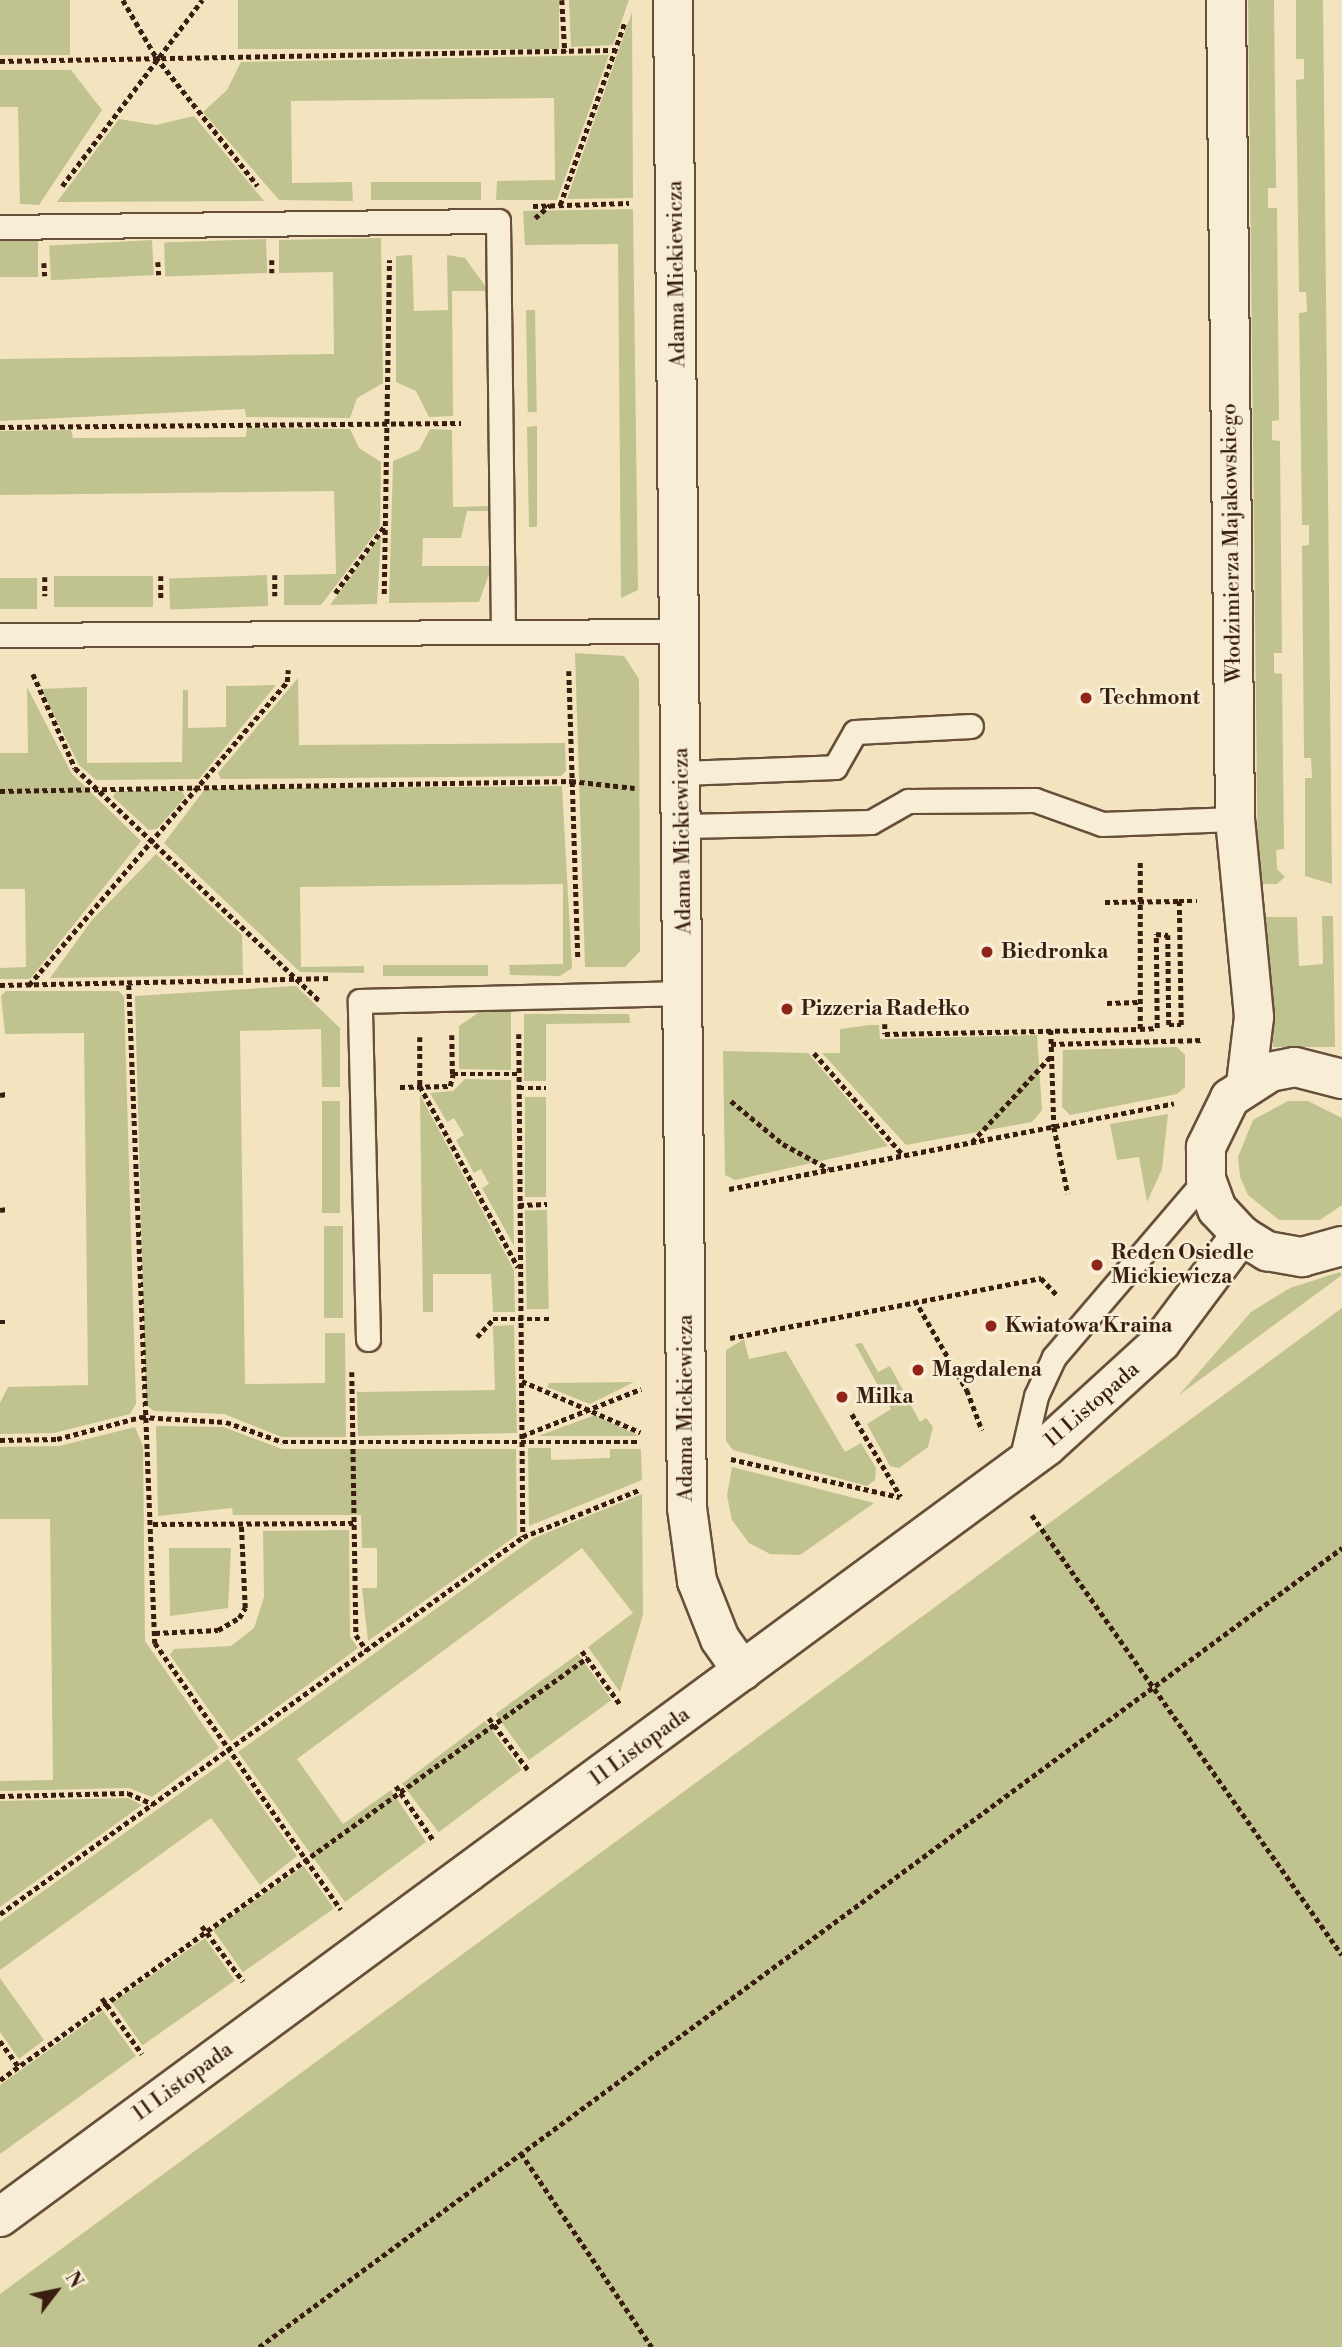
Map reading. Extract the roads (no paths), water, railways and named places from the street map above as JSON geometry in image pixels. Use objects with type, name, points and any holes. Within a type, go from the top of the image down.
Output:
[{"type":"street","name":"Adama Mickiewicza","points":[[673,0],[683,826],[685,1266],[691,1547],[706,1607],[742,1671]]},
{"type":"street","name":"Włodzimierza Majakowskiego","points":[[1226,0],[1235,819],[1254,1017],[1246,1084]]},
{"type":"street","points":[[1342,1079],[1295,1067],[1246,1084],[1216,1117],[1206,1147],[1206,1179],[1217,1209],[1241,1236],[1268,1251],[1302,1256],[1342,1246]]},
{"type":"street","name":"11 Listopada","points":[[0,2217],[1084,1416],[1161,1342],[1241,1236]]},
{"type":"lane","points":[[0,227],[498,221],[503,631]]},
{"type":"lane","points":[[0,635],[681,631]]},
{"type":"lane","points":[[682,772],[835,767],[855,732],[971,726]]},
{"type":"lane","points":[[683,826],[871,822],[908,801],[1035,800],[1102,824],[1235,819]]},
{"type":"lane","points":[[368,1339],[360,1001],[684,993]]},
{"type":"lane","points":[[1020,1465],[1035,1396],[1054,1357],[1206,1179]]},
{"type":"place","name":"Techmont","points":[[1086,698]]},
{"type":"place","name":"Biedronka","points":[[987,952]]},
{"type":"place","name":"Pizzeria Radełko","points":[[787,1009]]},
{"type":"place","name":"Reden Osiedle Mickiewicza","points":[[1097,1265]]},
{"type":"place","name":"Kwiatowa Kraina","points":[[991,1326]]},
{"type":"place","name":"Magdalena","points":[[918,1370]]},
{"type":"place","name":"Milka","points":[[842,1397]]}]
